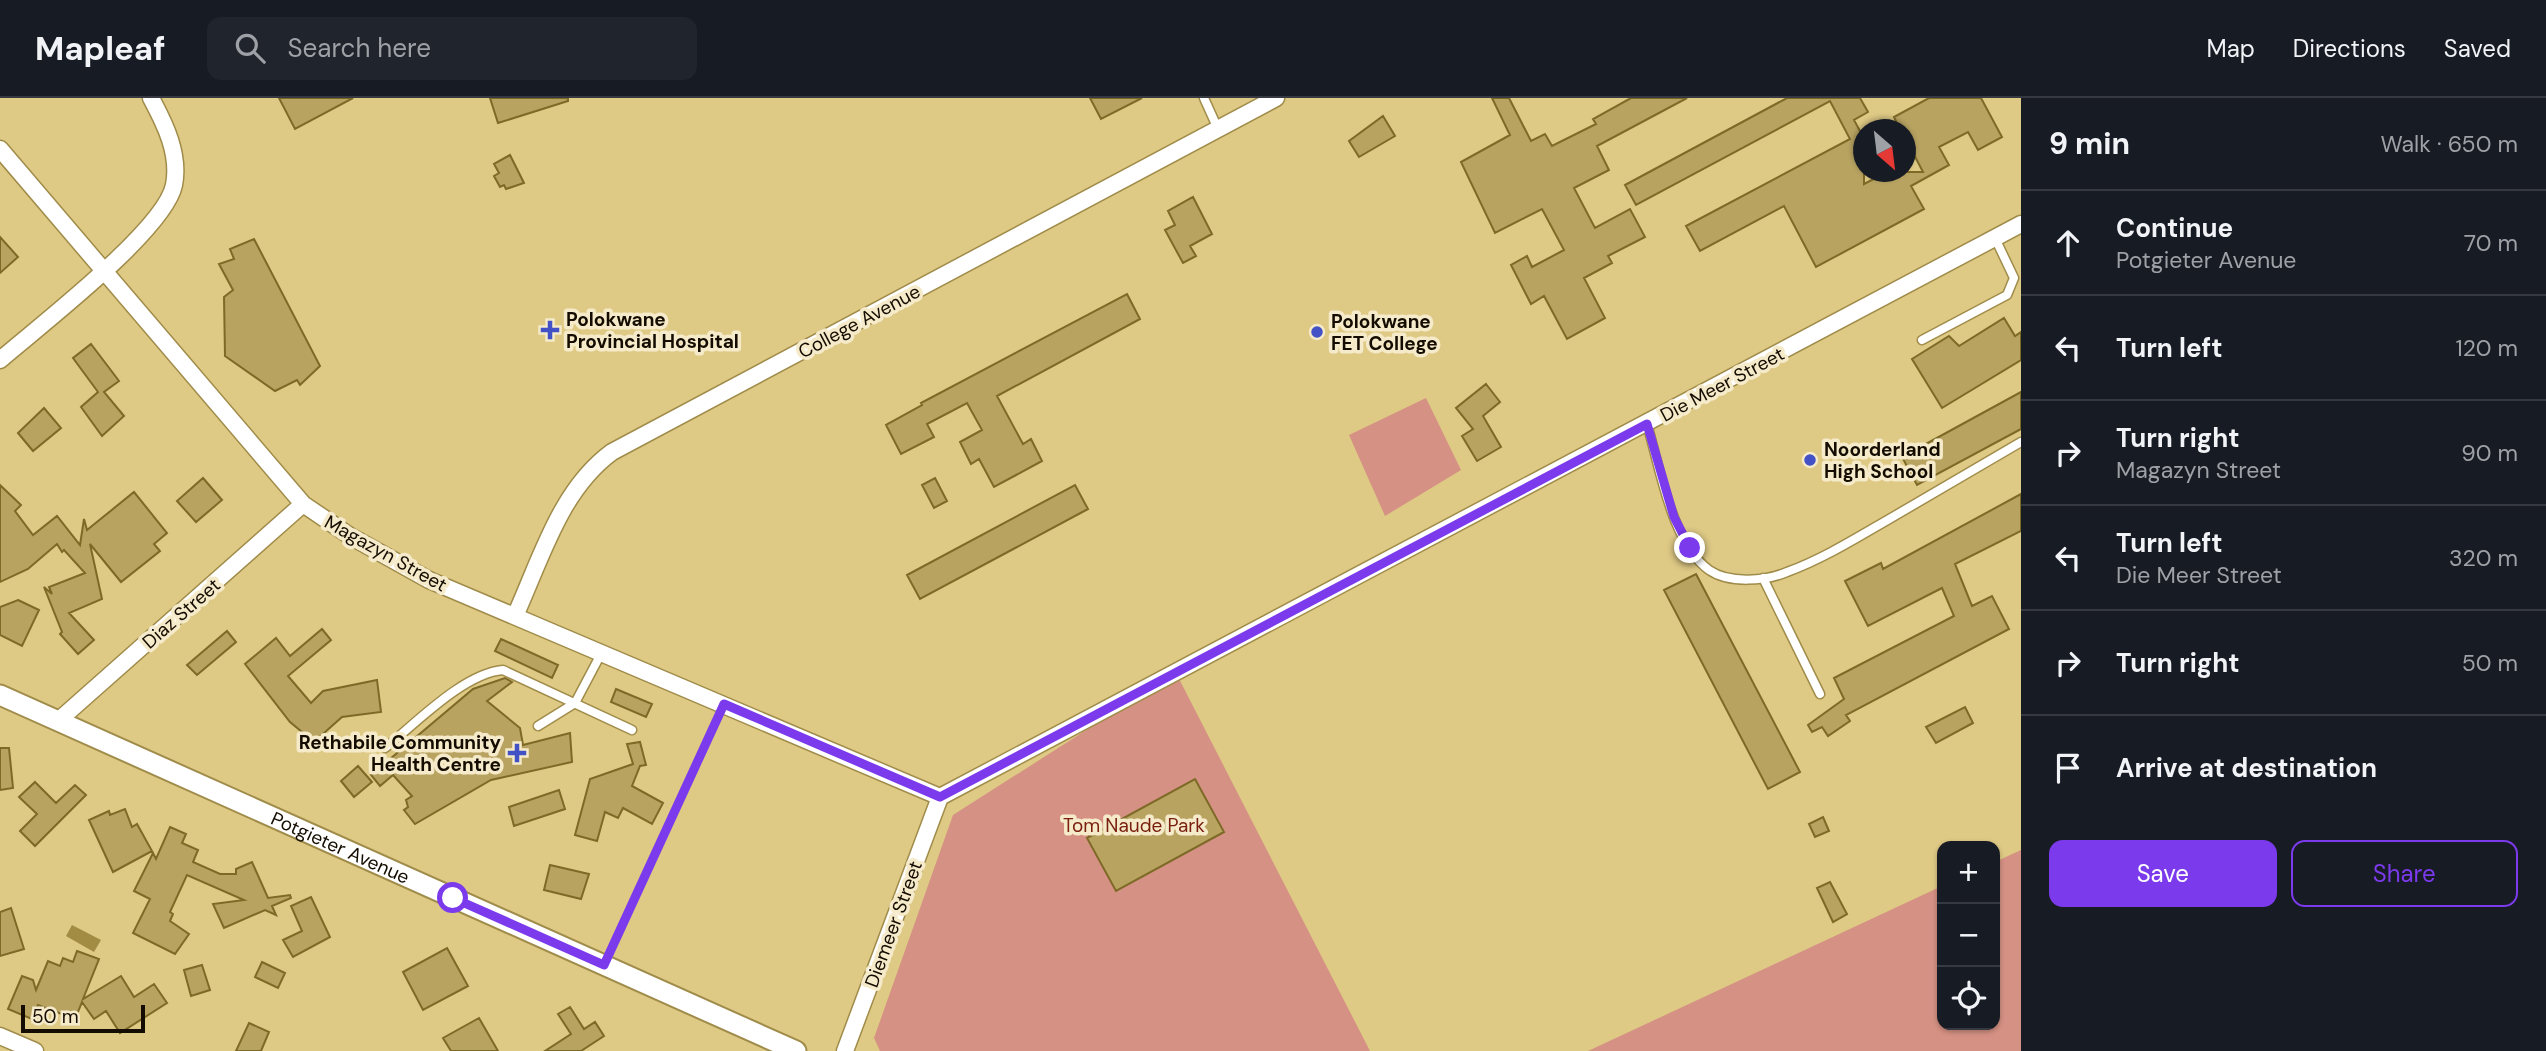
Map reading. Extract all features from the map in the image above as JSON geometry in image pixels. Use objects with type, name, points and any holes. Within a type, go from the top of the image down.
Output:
[{"type":"street","points":[[0,360],[103,270],[156,218],[174,186],[172,143],[151,98]]},
{"type":"street","name":"College Avenue","points":[[515,616],[569,497],[587,473],[612,452],[1218,129],[1259,102],[1276,98]]},
{"type":"street","name":"Magazyn Street","points":[[0,149],[303,504],[419,575],[940,797]]},
{"type":"street","name":"Die Meer Street","points":[[940,797],[2021,224]]},
{"type":"street","name":"Diaz Street","points":[[58,721],[303,504]]},
{"type":"street","name":"Potgieter Avenue","points":[[0,695],[796,1051]]},
{"type":"street","name":"Diemeer Street","points":[[845,1051],[940,797]]},
{"type":"street","points":[[0,1036],[35,1051]]},
{"type":"lane","points":[[1204,98],[1218,129]]},
{"type":"lane","points":[[1922,340],[2007,295],[2014,278],[1995,238]]},
{"type":"lane","points":[[1647,424],[1674,517],[1690,548],[1703,565],[1721,576],[1763,578],[1786,573],[1859,536],[2021,442]]},
{"type":"lane","points":[[1763,578],[1820,694]]},
{"type":"lane","points":[[538,726],[575,703],[602,652]]},
{"type":"lane","points":[[385,748],[468,682],[493,671],[513,673],[632,730]]},
{"type":"path","points":[[604,965],[724,704]]},
{"type":"green space","points":[[1426,398],[1461,470],[1385,516],[1349,435]]},
{"type":"green space","name":"Tom Naude Park","points":[[1176,673],[1370,1051],[880,1051],[874,1038],[953,815]]},
{"type":"green space","points":[[2021,850],[2021,1051],[1588,1051],[1937,888],[1937,1030],[2000,1030],[2000,860]]},
{"type":"shaded area","points":[[72,925],[101,940],[94,952],[66,936]]},
{"type":"building","points":[[279,98],[353,98],[295,129]]},
{"type":"building","points":[[490,98],[568,98],[568,101],[498,123]]},
{"type":"building","points":[[1090,98],[1142,98],[1101,119]]},
{"type":"building","points":[[1492,98],[1509,98],[1531,141],[1545,134],[1552,146],[1596,124],[1593,119],[1631,98],[1687,98],[1597,146],[1609,170],[1574,188],[1595,228],[1630,209],[1645,237],[1608,256],[1612,263],[1584,278],[1605,318],[1567,339],[1544,296],[1531,304],[1511,265],[1527,256],[1532,267],[1564,250],[1542,209],[1495,233],[1461,162],[1510,135]]},
{"type":"building","points":[[1787,98],[1860,98],[1868,112],[1853,119],[1853,182],[1864,184],[1916,182],[1916,172],[1923,172],[1916,158],[1916,119],[1894,117],[1929,98],[1981,98],[2002,137],[1978,150],[1968,132],[1939,147],[1949,165],[1911,186],[1924,209],[1816,267],[1784,206],[1700,251],[1686,226],[1850,139],[1830,101],[1636,205],[1625,185]]},
{"type":"building","points":[[1383,116],[1395,136],[1359,157],[1349,141]]},
{"type":"building","points":[[510,155],[524,183],[506,189],[504,185],[500,187],[494,176],[499,173],[494,164]]},
{"type":"building","points":[[1193,197],[1212,234],[1190,246],[1196,256],[1183,263],[1165,230],[1175,225],[1168,211]]},
{"type":"building","points":[[0,237],[18,257],[0,273]]},
{"type":"building","points":[[254,239],[320,366],[300,385],[297,380],[275,391],[225,356],[224,297],[233,290],[219,264],[234,259],[230,249]]},
{"type":"building","points":[[1127,294],[1140,319],[997,396],[1023,444],[1031,439],[1042,461],[994,487],[979,459],[971,464],[960,442],[982,430],[967,403],[927,424],[934,437],[901,454],[886,425],[922,405],[921,403]]},
{"type":"building","points":[[2004,318],[2015,336],[2021,332],[2021,360],[1942,408],[1912,359],[1949,336],[1959,346]]},
{"type":"building","points":[[91,344],[119,381],[104,392],[124,416],[102,436],[81,407],[98,392],[73,358]]},
{"type":"building","points":[[1486,384],[1500,402],[1483,416],[1501,447],[1477,461],[1462,436],[1473,429],[1456,408]]},
{"type":"building","points":[[2021,392],[2021,429],[1917,485],[1902,457]]},
{"type":"building","points":[[44,408],[61,428],[33,451],[18,433]]},
{"type":"building","points":[[203,478],[222,500],[196,522],[177,501]]},
{"type":"building","points":[[935,478],[947,501],[934,508],[922,485]]},
{"type":"building","points":[[0,485],[21,505],[15,511],[33,535],[57,516],[80,545],[84,519],[87,530],[134,492],[167,533],[154,544],[160,551],[121,582],[90,544],[102,599],[69,613],[94,640],[78,654],[60,634],[62,632],[44,587],[52,594],[49,587],[85,573],[64,550],[62,552],[57,544],[28,569],[0,582]]},
{"type":"building","points":[[1075,485],[1088,509],[920,599],[907,575]]},
{"type":"building","points":[[2021,494],[2021,531],[1955,564],[1972,606],[1992,596],[2009,629],[1846,715],[1850,721],[1828,736],[1822,727],[1812,732],[1808,725],[1844,699],[1834,678],[1954,616],[1942,588],[1868,626],[1845,581],[1881,563],[1883,569]]},
{"type":"building","points":[[1696,574],[1800,772],[1768,789],[1664,590]]},
{"type":"building","points":[[18,600],[39,610],[22,646],[0,635],[0,607]]},
{"type":"building","points":[[322,629],[331,640],[288,676],[311,703],[323,691],[377,680],[381,712],[342,717],[314,742],[290,722],[245,664],[276,638],[290,656]]},
{"type":"building","points":[[227,631],[236,642],[197,675],[187,665]]},
{"type":"building","points":[[501,639],[558,665],[552,678],[495,651]]},
{"type":"building","points":[[505,678],[512,682],[487,701],[520,728],[523,745],[570,733],[572,762],[491,780],[415,824],[404,810],[408,807],[406,800],[412,796],[393,775],[380,786],[371,775],[473,689]]},
{"type":"building","points":[[616,689],[652,704],[646,717],[611,702]]},
{"type":"building","points":[[1965,707],[1973,723],[1936,743],[1926,727]]},
{"type":"building","points":[[640,742],[646,765],[640,766],[632,786],[663,803],[652,824],[623,808],[618,818],[605,812],[597,841],[575,835],[590,779],[633,764],[627,744]]},
{"type":"building","points":[[0,748],[9,748],[13,788],[0,790]]},
{"type":"building","points":[[358,766],[372,782],[354,797],[341,781]]},
{"type":"building","points":[[1195,779],[1224,832],[1116,891],[1087,838]]},
{"type":"building","points":[[35,782],[56,803],[75,785],[86,795],[35,846],[20,831],[37,814],[19,797]]},
{"type":"building","points":[[559,790],[565,809],[514,826],[509,807]]},
{"type":"building","points":[[125,809],[132,827],[137,824],[152,851],[113,872],[89,820],[109,811],[110,815]]},
{"type":"building","points":[[1823,817],[1829,831],[1815,837],[1809,824]]},
{"type":"building","points":[[170,827],[186,834],[182,843],[198,850],[193,862],[220,874],[236,874],[236,869],[252,862],[268,898],[290,895],[291,898],[272,906],[276,915],[265,910],[224,928],[213,904],[244,900],[187,875],[170,912],[173,914],[170,921],[189,934],[175,954],[133,933],[150,899],[134,891],[153,853],[156,859]]},
{"type":"building","points":[[550,865],[589,874],[581,899],[544,890]]},
{"type":"building","points":[[1830,882],[1847,914],[1833,922],[1817,888]]},
{"type":"building","points":[[311,897],[330,937],[293,957],[283,940],[302,931],[291,906]]},
{"type":"building","points":[[11,908],[24,949],[0,956],[0,912]]},
{"type":"building","points":[[447,948],[468,986],[423,1010],[403,972]]},
{"type":"building","points":[[77,951],[99,959],[83,999],[121,976],[134,997],[154,984],[167,1003],[120,1033],[106,1011],[94,1019],[82,1002],[75,1019],[38,1005],[32,1019],[8,1009],[22,976],[33,980],[36,990],[48,961],[60,966],[63,958],[73,962]]},
{"type":"building","points":[[262,962],[285,973],[278,988],[255,977]]},
{"type":"building","points":[[202,965],[210,990],[191,996],[184,970]]},
{"type":"building","points":[[570,1007],[584,1029],[595,1022],[604,1036],[581,1051],[545,1051],[571,1034],[558,1014]]},
{"type":"building","points":[[479,1018],[498,1051],[451,1051],[443,1038]]},
{"type":"building","points":[[249,1023],[269,1032],[261,1051],[236,1051]]},
{"type":"place","name":"Polokwane Provincial Hospital","points":[[550,330]]},
{"type":"place","name":"Polokwane FET College","points":[[1317,332]]},
{"type":"place","name":"Noorderland High School","points":[[1810,460]]},
{"type":"place","name":"Rethabile Community Health Centre","points":[[517,753]]},
{"type":"route","points":[[453,898],[604,965],[724,704],[940,797],[1647,424],[1674,517],[1690,548]]}]
